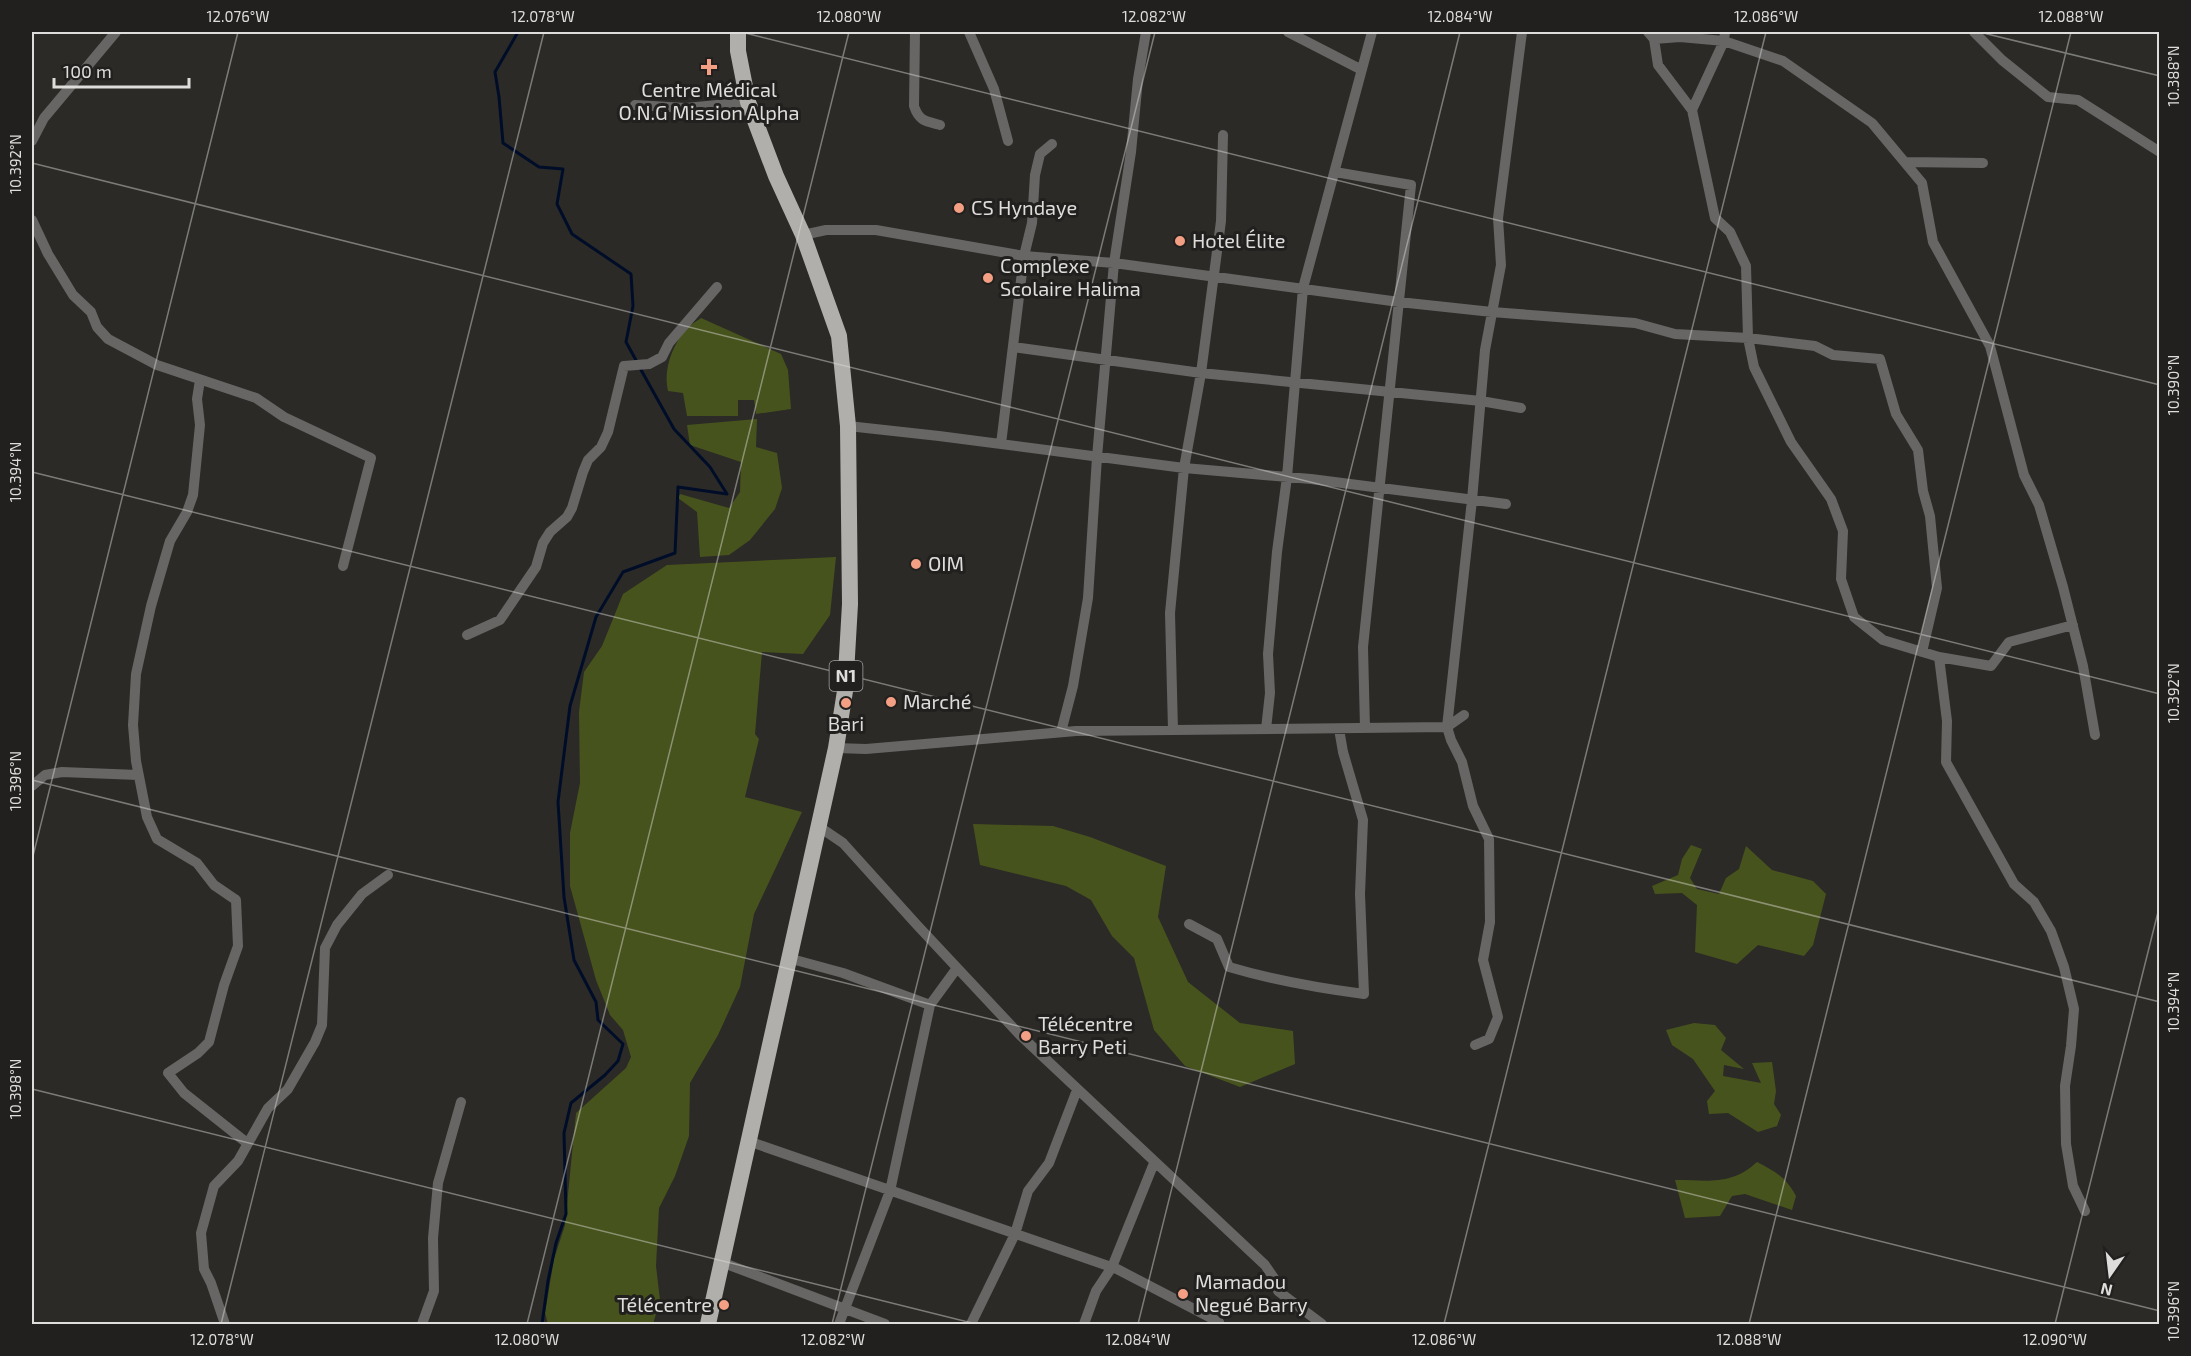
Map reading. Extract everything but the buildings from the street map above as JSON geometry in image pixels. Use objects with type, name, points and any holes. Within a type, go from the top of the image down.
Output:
[{"type":"highway","name":"N1","points":[[708,1324],[836,748],[849,647],[848,426],[840,336],[803,235],[748,102],[738,51],[738,32]]},
{"type":"street","points":[[32,141],[44,118],[116,32]]},
{"type":"street","points":[[915,32],[914,105],[917,116],[940,125]]},
{"type":"street","points":[[969,32],[994,89],[1008,141]]},
{"type":"street","points":[[1061,732],[1073,686],[1088,598],[1097,457],[1114,263],[1146,32]]},
{"type":"street","points":[[1288,32],[1360,69]]},
{"type":"street","points":[[1266,729],[1270,693],[1268,654],[1277,552],[1287,477],[1303,288],[1360,69],[1372,32]]},
{"type":"street","points":[[1475,1045],[1489,1039],[1498,1017],[1483,960],[1490,922],[1489,839],[1473,806],[1462,762],[1447,727],[1472,500],[1485,350],[1501,266],[1498,218],[1522,32]]},
{"type":"street","points":[[1974,32],[2002,60],[2048,96],[2078,100],[2160,152]]},
{"type":"street","points":[[2073,625],[2009,642],[1991,666],[1939,657],[1883,640],[1854,617],[1841,579],[1843,531],[1831,499],[1791,442],[1754,367],[1748,338],[1746,266],[1730,231],[1715,218],[1692,110],[1658,65],[1651,35],[1725,36],[1783,61],[1872,123],[1922,183],[1933,242],[1990,346],[2025,475],[2038,505],[2073,625],[2095,735]]},
{"type":"street","points":[[1692,110],[1725,36]]},
{"type":"street","points":[[635,105],[686,108],[748,102]]},
{"type":"street","points":[[1173,730],[1170,613],[1184,468],[1201,373],[1221,221],[1223,135]]},
{"type":"street","points":[[1001,444],[1024,256],[1032,223],[1037,162],[1040,154],[1052,144]]},
{"type":"street","points":[[1905,162],[1983,162]]},
{"type":"street","points":[[1335,172],[1411,185],[1363,647],[1365,728]]},
{"type":"street","points":[[32,220],[48,254],[73,295],[91,312],[97,327],[108,339],[157,366],[256,398],[284,417],[371,458],[343,566]]},
{"type":"street","points":[[803,235],[826,230],[876,230],[1024,256],[1114,263],[1399,302],[1635,323],[1675,334],[1815,345],[1833,355],[1880,359],[1896,414],[1918,450],[1923,491],[1930,516],[1937,588],[1922,652]]},
{"type":"street","points":[[467,635],[500,620],[536,567],[543,543],[550,532],[567,517],[588,460],[605,440],[624,366],[657,362],[669,343],[717,287]]},
{"type":"street","points":[[1013,347],[1201,373],[1481,401],[1521,408]]},
{"type":"street","points":[[200,380],[197,399],[200,425],[192,495],[188,512],[170,541],[164,561],[136,674],[133,725],[138,775],[147,817],[157,839],[197,863],[214,885],[236,900],[238,946],[224,985],[209,1042],[198,1053],[168,1073],[184,1093],[247,1143]]},
{"type":"street","points":[[848,426],[1184,468],[1287,477],[1506,504]]},
{"type":"street","points":[[1939,657],[1947,721],[1946,762],[2014,884],[2034,902],[2051,931],[2064,967],[2074,1009],[2065,1086],[2066,1144],[2073,1186],[2085,1211]]},
{"type":"street","points":[[836,748],[866,749],[1061,732],[1447,727],[1464,715]]},
{"type":"street","points":[[1189,924],[1217,939],[1229,967],[1260,977],[1300,985],[1364,994],[1360,894],[1363,820],[1343,752],[1339,729]]},
{"type":"street","points":[[32,786],[45,775],[62,772],[138,775]]},
{"type":"street","points":[[818,826],[843,843],[1020,1035],[1265,1265],[1278,1284],[1278,1291],[1322,1324]]},
{"type":"street","points":[[225,1324],[204,1269],[201,1233],[214,1186],[238,1161],[268,1108],[288,1089],[315,1042],[322,1025],[325,948],[337,925],[362,894],[388,875]]},
{"type":"street","points":[[788,958],[843,973],[930,1005]]},
{"type":"street","points":[[839,1324],[890,1191],[930,1005],[957,968]]},
{"type":"street","points":[[971,1324],[1015,1234],[1028,1191],[1049,1163],[1077,1090]]},
{"type":"street","points":[[422,1324],[434,1291],[433,1238],[438,1183],[461,1102]]},
{"type":"street","points":[[748,1141],[1112,1268],[1219,1322]]},
{"type":"street","points":[[1084,1324],[1096,1291],[1112,1268],[1154,1163]]},
{"type":"street","points":[[721,1262],[885,1324]]},
{"type":"green space","points":[[701,318],[781,354],[788,370],[791,409],[756,414],[754,400],[738,400],[738,416],[687,416],[683,393],[668,391],[668,367],[680,337],[687,328]]},
{"type":"green space","points":[[757,419],[756,447],[777,453],[782,488],[775,509],[750,540],[729,555],[700,557],[697,512],[678,498],[680,494],[729,508],[740,492],[741,462],[690,445],[687,425]]},
{"type":"green space","points":[[836,557],[830,615],[803,654],[762,652],[755,734],[759,739],[745,797],[802,812],[754,914],[740,987],[718,1035],[690,1083],[689,1136],[675,1176],[659,1208],[656,1266],[660,1300],[653,1324],[548,1324],[545,1313],[554,1259],[565,1225],[576,1113],[626,1068],[631,1057],[623,1030],[610,1015],[596,980],[570,886],[570,833],[580,783],[579,712],[584,672],[602,646],[623,594],[667,565]]},
{"type":"green space","points":[[973,824],[1053,826],[1090,837],[1166,866],[1158,917],[1188,982],[1240,1023],[1293,1031],[1295,1064],[1240,1087],[1185,1066],[1154,1030],[1134,958],[1112,936],[1091,900],[1066,886],[980,865]]},
{"type":"green space","points":[[1691,845],[1702,849],[1690,878],[1697,889],[1719,894],[1726,878],[1739,869],[1746,846],[1772,870],[1813,881],[1826,894],[1813,945],[1804,956],[1758,945],[1737,964],[1695,952],[1697,905],[1682,893],[1655,894],[1652,886],[1678,875],[1682,859]]},
{"type":"green space","points":[[1694,1023],[1715,1025],[1726,1038],[1721,1050],[1744,1069],[1724,1065],[1723,1076],[1761,1083],[1752,1063],[1772,1062],[1776,1091],[1774,1104],[1781,1115],[1777,1126],[1758,1132],[1728,1113],[1709,1114],[1707,1101],[1715,1091],[1693,1059],[1672,1045],[1666,1030]]},
{"type":"green space","points":[[1757,1162],[1775,1172],[1788,1184],[1796,1196],[1792,1210],[1745,1194],[1732,1196],[1720,1216],[1685,1218],[1675,1180],[1719,1180],[1738,1175]]},
{"type":"waterway","points":[[518,32],[495,72],[503,143],[539,167],[563,169],[557,204],[572,234],[631,274],[633,306],[626,342],[637,362]]},
{"type":"waterway","points":[[542,1324],[556,1243],[566,1214],[564,1133],[571,1103],[618,1061],[623,1044],[598,1020],[596,1002],[574,960],[564,897],[558,802],[570,706],[596,617],[623,572],[675,553],[678,487],[727,494],[710,467],[674,429],[640,368]]},
{"type":"place","name":"Centre Médical O.N.G Mission Alpha","points":[[709,67]]},
{"type":"place","name":"CS Hyndaye","points":[[959,208]]},
{"type":"place","name":"Hotel Élite","points":[[1180,241]]},
{"type":"place","name":"Complexe Scolaire Halima","points":[[988,278]]},
{"type":"place","name":"OIM","points":[[916,564]]},
{"type":"place","name":"Marché","points":[[891,702]]},
{"type":"place","name":"Bari","points":[[846,703]]},
{"type":"place","name":"Télécentre Barry Peti","points":[[1026,1036]]},
{"type":"place","name":"Mamadou Negué Barry","points":[[1183,1294]]},
{"type":"place","name":"Télécentre","points":[[724,1305]]}]
